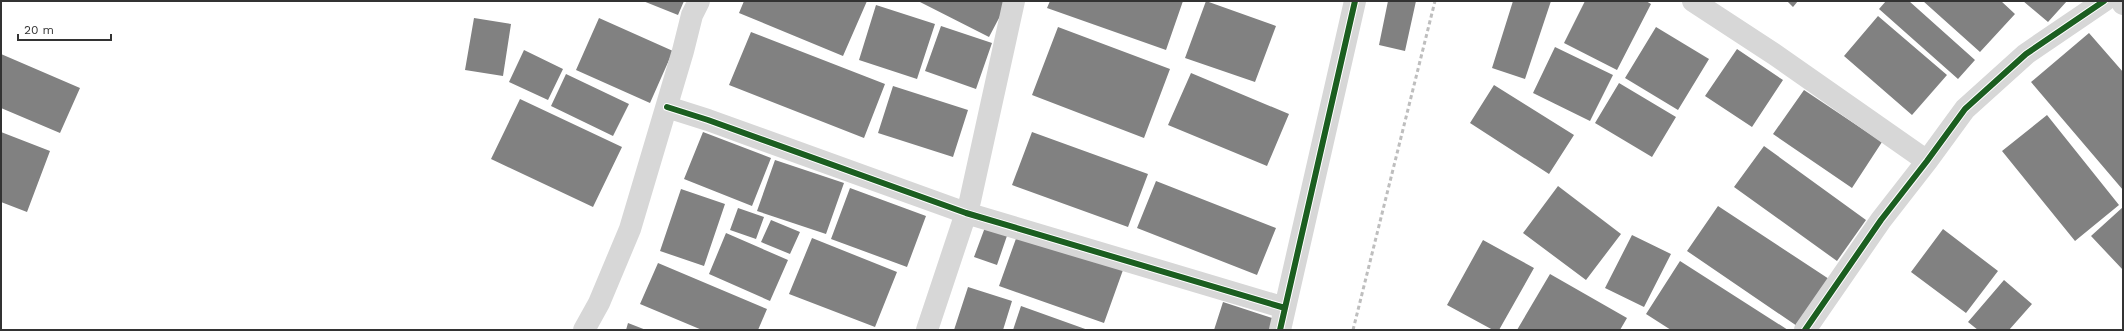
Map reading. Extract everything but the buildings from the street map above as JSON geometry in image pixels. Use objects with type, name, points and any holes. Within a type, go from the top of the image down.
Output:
[{"type":"street","points":[[584,330],[599,303],[630,229],[667,107],[692,15],[699,1]]},
{"type":"street","points":[[927,330],[966,213],[1014,1]]},
{"type":"street","points":[[1280,330],[1355,1]]},
{"type":"street","points":[[1693,1],[1774,54],[1927,162]]},
{"type":"street","points":[[1805,330],[1881,220],[1927,162],[1965,109],[2026,54],[2104,1]]},
{"type":"street","points":[[667,107],[715,122],[966,213],[1286,308]]},
{"type":"railway","points":[[1353,330],[1435,1]]},
{"type":"cycle path","points":[[1280,330],[1355,1]]},
{"type":"cycle path","points":[[1805,330],[1881,220],[1965,109],[2026,54],[2104,1]]},
{"type":"cycle path","points":[[667,107],[708,120],[966,213],[1285,308]]}]
